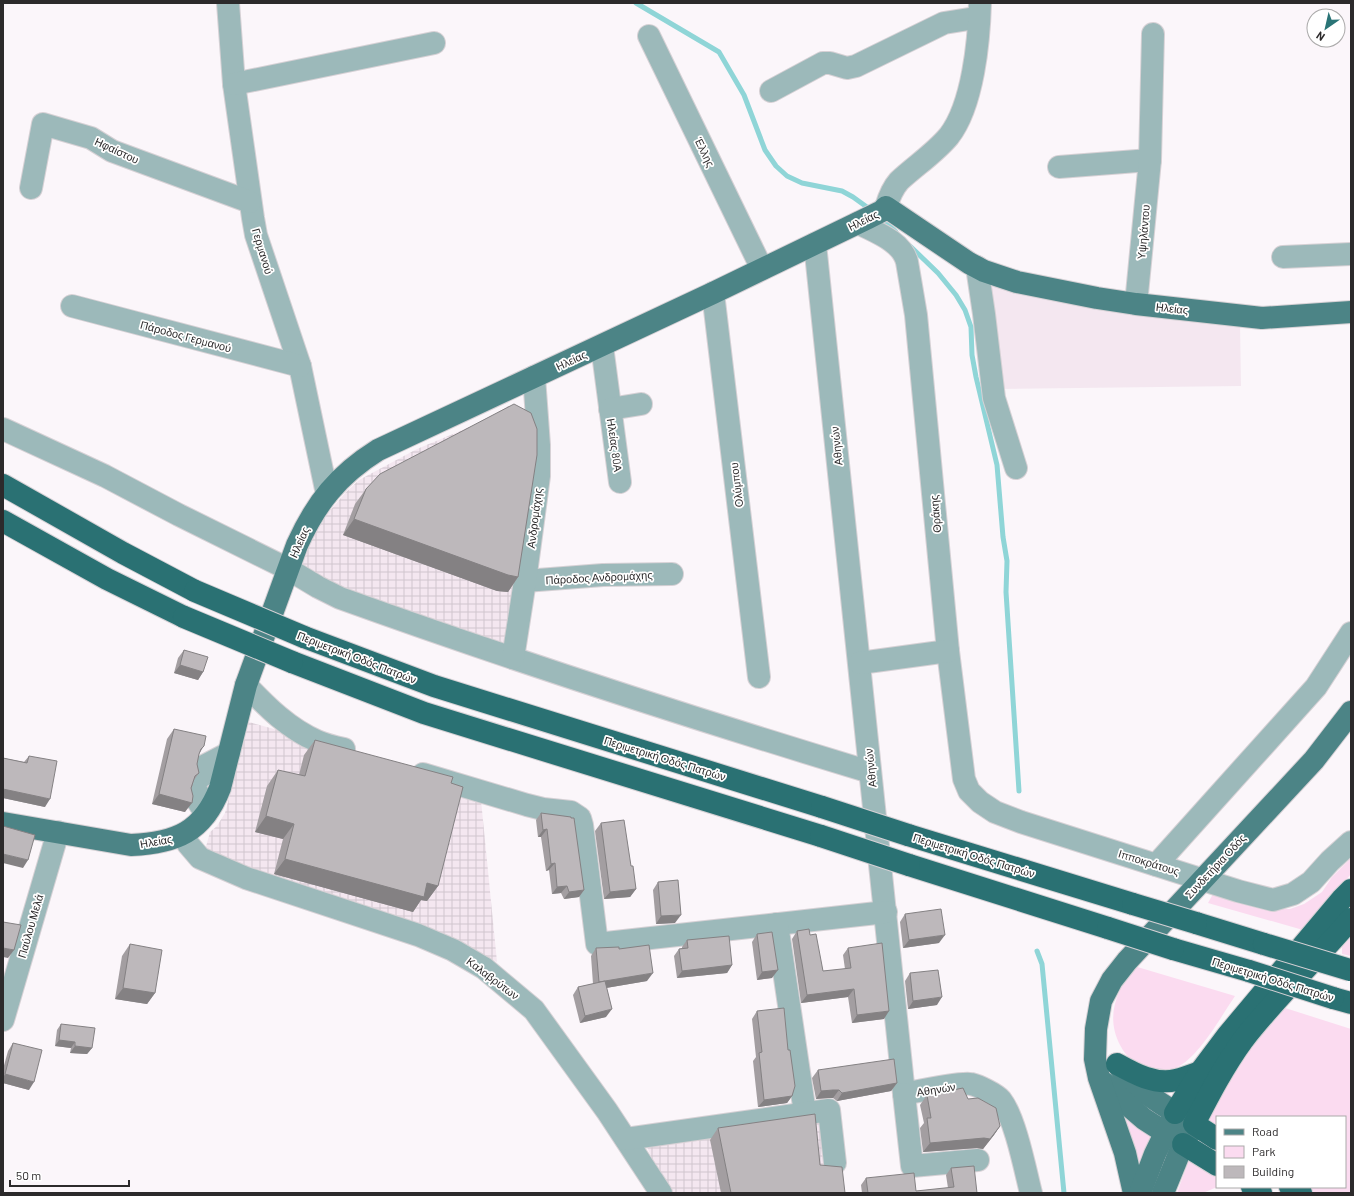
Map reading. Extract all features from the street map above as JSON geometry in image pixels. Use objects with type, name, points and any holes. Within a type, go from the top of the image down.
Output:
[{"type":"highway","name":"Περιμετρική Οδός Πατρών","points":[[3,485],[123,553],[195,591],[304,637],[434,686],[908,835],[1351,970]]},
{"type":"highway","name":"Περιμετρική Οδός Πατρών","points":[[3,521],[107,579],[184,617],[292,662],[424,713],[821,836],[1173,949],[1342,1000]]},
{"type":"highway","points":[[1175,1113],[1200,1072],[1227,1036],[1351,890]]},
{"type":"highway","points":[[1216,1138],[1194,1124],[1215,1083],[1243,1040],[1280,995],[1351,919]]},
{"type":"highway","points":[[1117,1064],[1138,1075],[1147,1078],[1164,1080],[1175,1080],[1200,1072]]},
{"type":"highway","points":[[1174,1138],[1216,1164]]},
{"type":"highway","points":[[1292,1188],[1301,1193]]},
{"type":"main road","name":"Ηλείας","points":[[3,823],[131,845],[163,842],[183,835],[206,814],[214,804],[220,788],[246,685],[288,569],[306,524],[327,494],[343,476],[378,450],[602,346],[874,215],[977,267],[1017,282],[1136,304],[1262,318],[1351,312]]},
{"type":"main road","name":"Συνδετήρια Οδός","points":[[1134,1193],[1124,1152],[1099,1078],[1095,1059],[1096,1029],[1101,1001],[1112,980],[1127,961],[1314,760],[1351,712]]},
{"type":"main road","points":[[1096,1029],[1123,1073],[1137,1086],[1175,1113],[1194,1124],[1155,1154],[1140,1193]]},
{"type":"main road","points":[[1099,1078],[1144,1119],[1174,1138]]},
{"type":"main road","points":[[1163,1193],[1174,1138],[1175,1113]]},
{"type":"street","name":"Γερμανού","points":[[228,3],[234,84],[256,235],[300,366],[327,494]]},
{"type":"street","points":[[770,91],[823,63],[830,63],[847,68],[856,66],[944,23],[970,19],[979,12]]},
{"type":"street","points":[[874,215],[896,184],[943,142],[958,122],[972,76],[976,53],[979,12]]},
{"type":"street","name":"Υψηλάντου","points":[[1136,304],[1150,160],[1153,34]]},
{"type":"street","name":"Έλλης","points":[[649,36],[762,269]]},
{"type":"street","points":[[234,84],[434,43]]},
{"type":"street","name":"Ηφαίστου","points":[[31,188],[43,124],[91,138],[112,151],[250,202]]},
{"type":"street","points":[[1059,167],[1150,160]]},
{"type":"street","name":"Θράκης","points":[[874,215],[890,240],[904,254],[907,262],[916,315],[948,651],[964,779],[969,790],[980,802],[1000,814]]},
{"type":"street","name":"Αθηνών","points":[[815,244],[904,1094],[970,1084],[988,1091],[1001,1099],[1010,1116],[1031,1193]]},
{"type":"street","points":[[1283,257],[1351,254]]},
{"type":"street","points":[[977,267],[994,398],[1016,468]]},
{"type":"street","name":"Ολύμπου","points":[[713,293],[759,677]]},
{"type":"street","name":"Πάροδος Γερμανού","points":[[72,306],[300,366]]},
{"type":"street","name":"Ηλείας 80Α","points":[[602,346],[620,482]]},
{"type":"street","name":"Ανδρομάχης","points":[[513,658],[526,581],[539,476],[540,445],[534,377]]},
{"type":"street","name":"Ηλείας 80Α","points":[[610,409],[641,404]]},
{"type":"street","points":[[3,429],[105,476],[179,515],[288,569],[318,588],[340,598],[513,658],[716,725],[870,772]]},
{"type":"street","name":"Πάροδος Ανδρομάχης","points":[[526,581],[603,575],[672,574]]},
{"type":"street","points":[[1156,865],[1316,687],[1351,633]]},
{"type":"street","points":[[860,663],[948,651]]},
{"type":"street","points":[[246,685],[275,714],[302,733],[317,741],[362,755]]},
{"type":"street","points":[[206,814],[197,800],[204,766],[229,753]]},
{"type":"street","points":[[406,769],[527,805],[543,809],[571,812],[580,818],[597,944],[886,912]]},
{"type":"street","name":"Ιπποκράτους","points":[[1000,814],[1025,824],[1238,891],[1273,900],[1293,894],[1311,882],[1330,860],[1351,842]]},
{"type":"street","name":"Παύλου Μελά","points":[[3,1020],[58,832]]},
{"type":"street","name":"Καλαβρύτων","points":[[183,835],[188,844],[200,858],[220,867],[246,878],[418,935],[453,950],[484,968],[534,1010],[607,1110],[661,1193]]},
{"type":"street","points":[[777,924],[806,1113]]},
{"type":"street","points":[[904,1094],[912,1166],[978,1160]]},
{"type":"street","points":[[626,1139],[829,1110],[835,1164]]},
{"type":"shaded area","points":[[991,286],[1035,296],[1240,323],[1241,386],[999,389]]},
{"type":"shaded area","points":[[508,406],[531,412],[509,650],[297,572],[317,528],[346,492],[359,480],[417,449],[484,421]]},
{"type":"shaded area","points":[[249,722],[296,735],[481,800],[497,962],[458,943],[204,854],[210,832],[217,826],[225,813]]},
{"type":"shaded area","points":[[824,1105],[841,1193],[668,1193],[638,1126]]},
{"type":"green space","points":[[1351,858],[1351,874],[1303,930],[1208,903],[1213,894],[1273,909],[1290,909],[1304,904],[1322,892],[1332,877]]},
{"type":"green space","points":[[1351,931],[1351,956],[1342,954],[1342,945]]},
{"type":"green space","points":[[1134,966],[1235,996],[1201,1046],[1185,1063],[1172,1070],[1158,1071],[1142,1065],[1128,1056],[1120,1045],[1113,1024],[1113,1014],[1118,994]]},
{"type":"green space","points":[[1282,1007],[1351,1029],[1351,1193],[1314,1193],[1304,1188],[1346,1188],[1346,1116],[1216,1116],[1216,1130],[1204,1122],[1250,1049]]},
{"type":"green space","points":[[1119,1111],[1154,1134],[1139,1173]]},
{"type":"green space","points":[[1190,1157],[1216,1173],[1216,1187],[1203,1193],[1177,1193]]},
{"type":"building","points":[[514,404],[531,413],[537,429],[537,455],[518,577],[508,575],[354,519],[366,489],[380,474]]},
{"type":"building","points":[[184,650],[208,657],[203,672],[180,665]]},
{"type":"building","points":[[174,729],[206,736],[197,764],[199,773],[195,776],[191,788],[193,796],[192,803],[159,794]]},
{"type":"building","points":[[315,740],[453,777],[451,783],[463,787],[438,886],[427,883],[424,897],[285,859],[294,824],[266,816],[278,770],[305,776]]},
{"type":"building","points":[[29,756],[57,761],[50,799],[3,789],[3,758],[27,763]]},
{"type":"building","points":[[541,813],[574,818],[584,890],[569,892],[567,886],[557,887],[555,863],[551,864],[547,829],[543,830]]},
{"type":"building","points":[[624,820],[636,889],[610,892],[601,823]]},
{"type":"building","points":[[3,826],[35,835],[28,860],[3,854]]},
{"type":"building","points":[[678,880],[681,915],[661,916],[658,882]]},
{"type":"building","points":[[941,909],[945,935],[909,940],[905,914]]},
{"type":"building","points":[[3,922],[21,925],[14,950],[3,948]]},
{"type":"building","points":[[809,929],[810,935],[816,934],[823,971],[851,968],[848,948],[882,943],[889,1011],[857,1015],[854,989],[807,995],[797,931]]},
{"type":"building","points":[[772,932],[778,970],[762,972],[757,934]]},
{"type":"building","points":[[729,936],[732,965],[682,971],[679,949],[688,948],[687,940]]},
{"type":"building","points":[[130,944],[162,950],[155,993],[123,988]]},
{"type":"building","points":[[649,945],[653,973],[599,982],[596,948],[619,947],[619,949]]},
{"type":"building","points":[[938,970],[942,997],[913,1001],[910,973]]},
{"type":"building","points":[[605,981],[612,1009],[585,1016],[578,987]]},
{"type":"building","points":[[784,1008],[788,1050],[790,1050],[795,1086],[792,1096],[764,1100],[759,1053],[762,1052],[757,1011]]},
{"type":"building","points":[[61,1024],[95,1028],[92,1048],[75,1046],[75,1042],[59,1040]]},
{"type":"building","points":[[13,1043],[42,1050],[34,1082],[5,1074]]},
{"type":"building","points":[[894,1059],[897,1083],[842,1093],[839,1090],[821,1091],[818,1070]]},
{"type":"building","points":[[963,1088],[968,1099],[978,1098],[996,1108],[1000,1126],[990,1139],[984,1138],[930,1143],[927,1118],[931,1118],[927,1095]]},
{"type":"building","points":[[815,1114],[820,1165],[842,1167],[845,1193],[731,1193],[718,1128]]},
{"type":"building","points":[[974,1166],[977,1193],[868,1193],[866,1178],[914,1173],[916,1191],[954,1187],[951,1168]]},
{"type":"waterway","points":[[636,3],[719,52],[744,95],[765,150],[776,166],[787,176],[802,183],[842,191],[871,210]]},
{"type":"waterway","points":[[880,217],[896,232]]},
{"type":"waterway","points":[[910,246],[938,273],[956,295],[965,310],[971,327],[972,355],[976,377],[997,465],[1003,537],[1007,561],[1006,592],[1019,791]]},
{"type":"waterway","points":[[1037,951],[1042,964],[1064,1193]]}]
